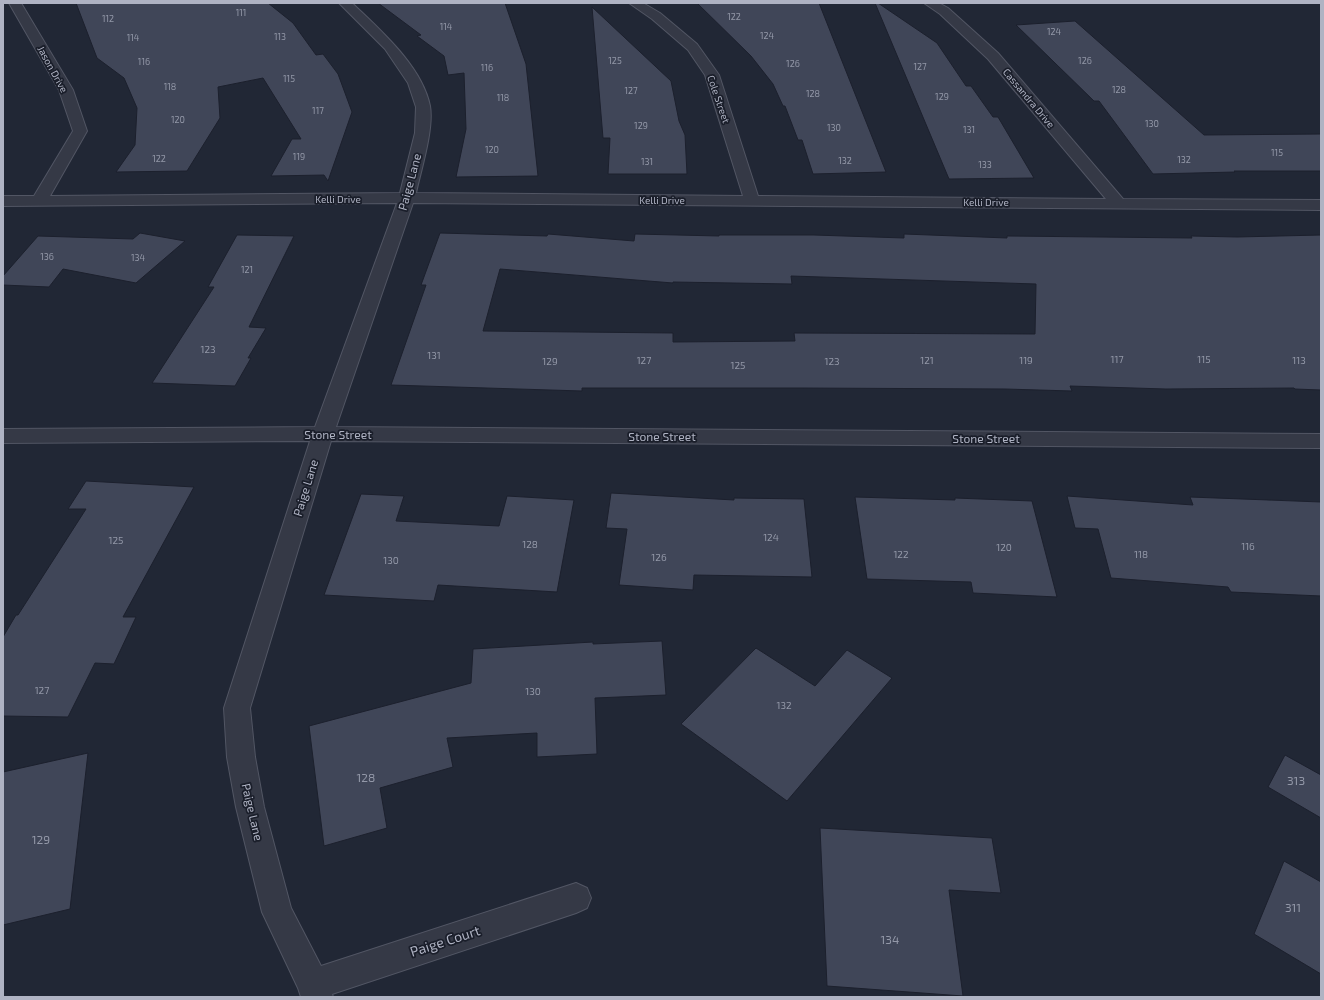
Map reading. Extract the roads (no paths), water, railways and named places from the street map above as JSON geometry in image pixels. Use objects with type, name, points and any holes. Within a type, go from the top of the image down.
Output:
[{"type":"street","name":"Jason Drive","points":[[15,3],[66,90],[80,131],[39,201]]},
{"type":"street","name":"Paige Lane","points":[[315,991],[277,912],[250,807],[241,757],[237,708],[323,434],[407,198],[422,133],[423,106],[415,83],[389,46],[345,3]]},
{"type":"street","name":"Cole Street","points":[[635,3],[656,16],[693,47],[712,75],[752,200]]},
{"type":"street","name":"Cassandra Drive","points":[[930,3],[944,11],[993,56],[1118,203]]},
{"type":"street","name":"Kelli Drive","points":[[3,201],[407,198],[1321,205]]},
{"type":"street","name":"Stone Street","points":[[3,436],[323,434],[1321,441]]},
{"type":"street","name":"Paige Court","points":[[315,991],[576,898]]}]
